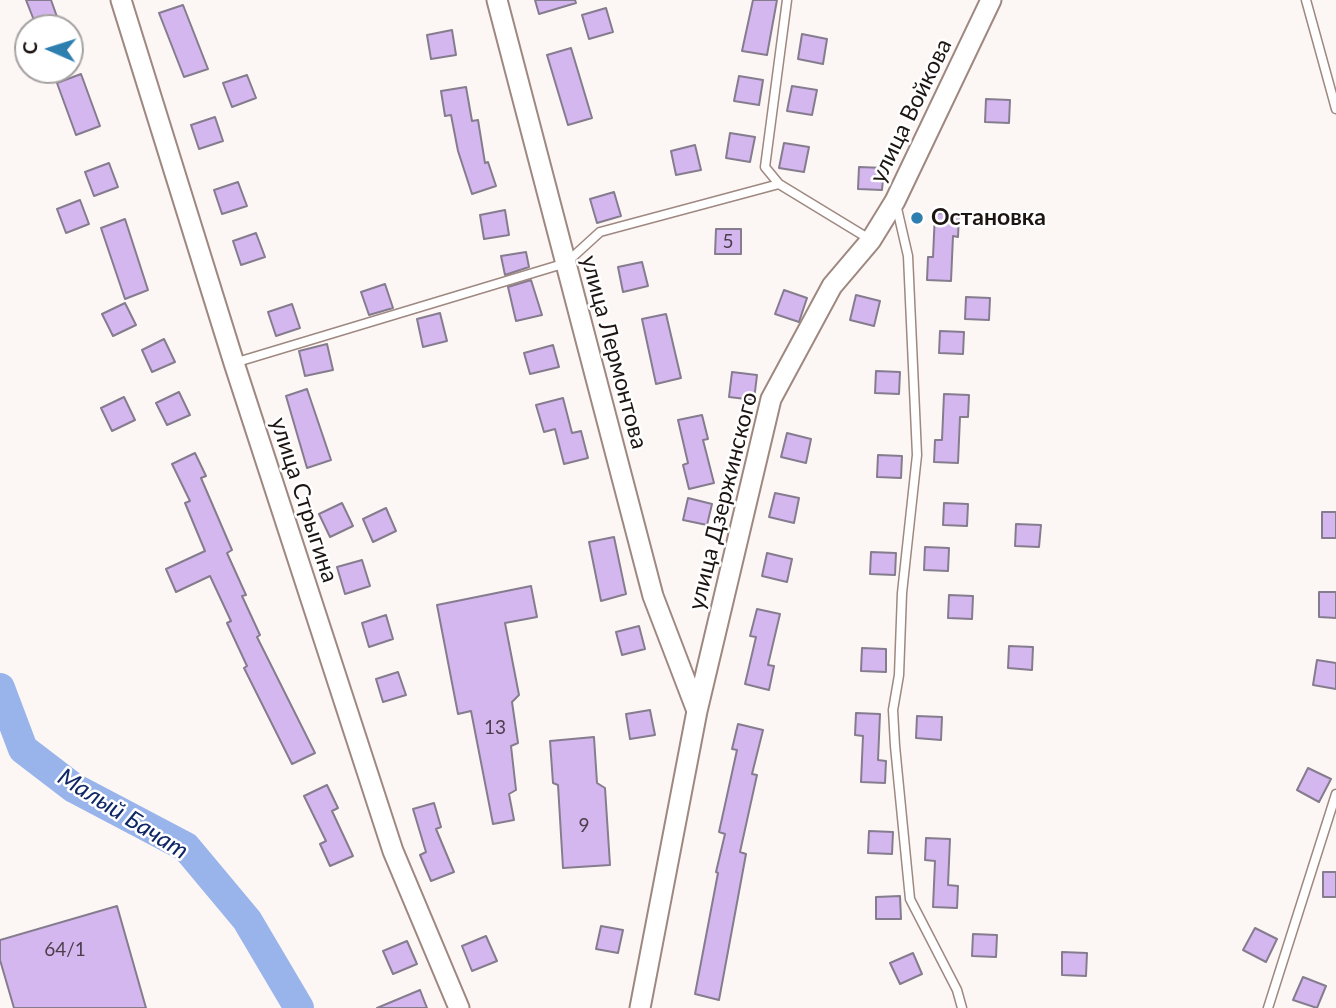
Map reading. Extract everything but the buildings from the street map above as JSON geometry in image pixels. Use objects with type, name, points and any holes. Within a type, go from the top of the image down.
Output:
[{"type":"street","name":"улица Стрыгина","points":[[121,0],[234,363],[393,852],[459,1008]]},
{"type":"street","name":"улица Лермонтова","points":[[498,0],[653,596],[697,711]]},
{"type":"street","name":"улица Войкова","points":[[871,240],[895,201],[991,0]]},
{"type":"street","name":"улица Дзержинского","points":[[640,1008],[697,711],[771,399],[832,286],[871,240]]},
{"type":"lane","points":[[787,0],[765,167],[779,184],[871,240]]},
{"type":"lane","points":[[1306,0],[1336,109]]},
{"type":"lane","points":[[234,363],[566,263],[600,232],[779,184]]},
{"type":"lane","points":[[895,201],[908,256],[916,455],[902,593],[899,675],[892,710],[910,899],[957,990],[962,1008]]},
{"type":"lane","points":[[1268,1008],[1336,794]]},
{"type":"waterway","name":"Малый Бачат","points":[[0,688],[23,749],[74,788],[186,847],[247,920],[299,1008]]},
{"type":"place","name":"Остановка","points":[[917,218]]}]
